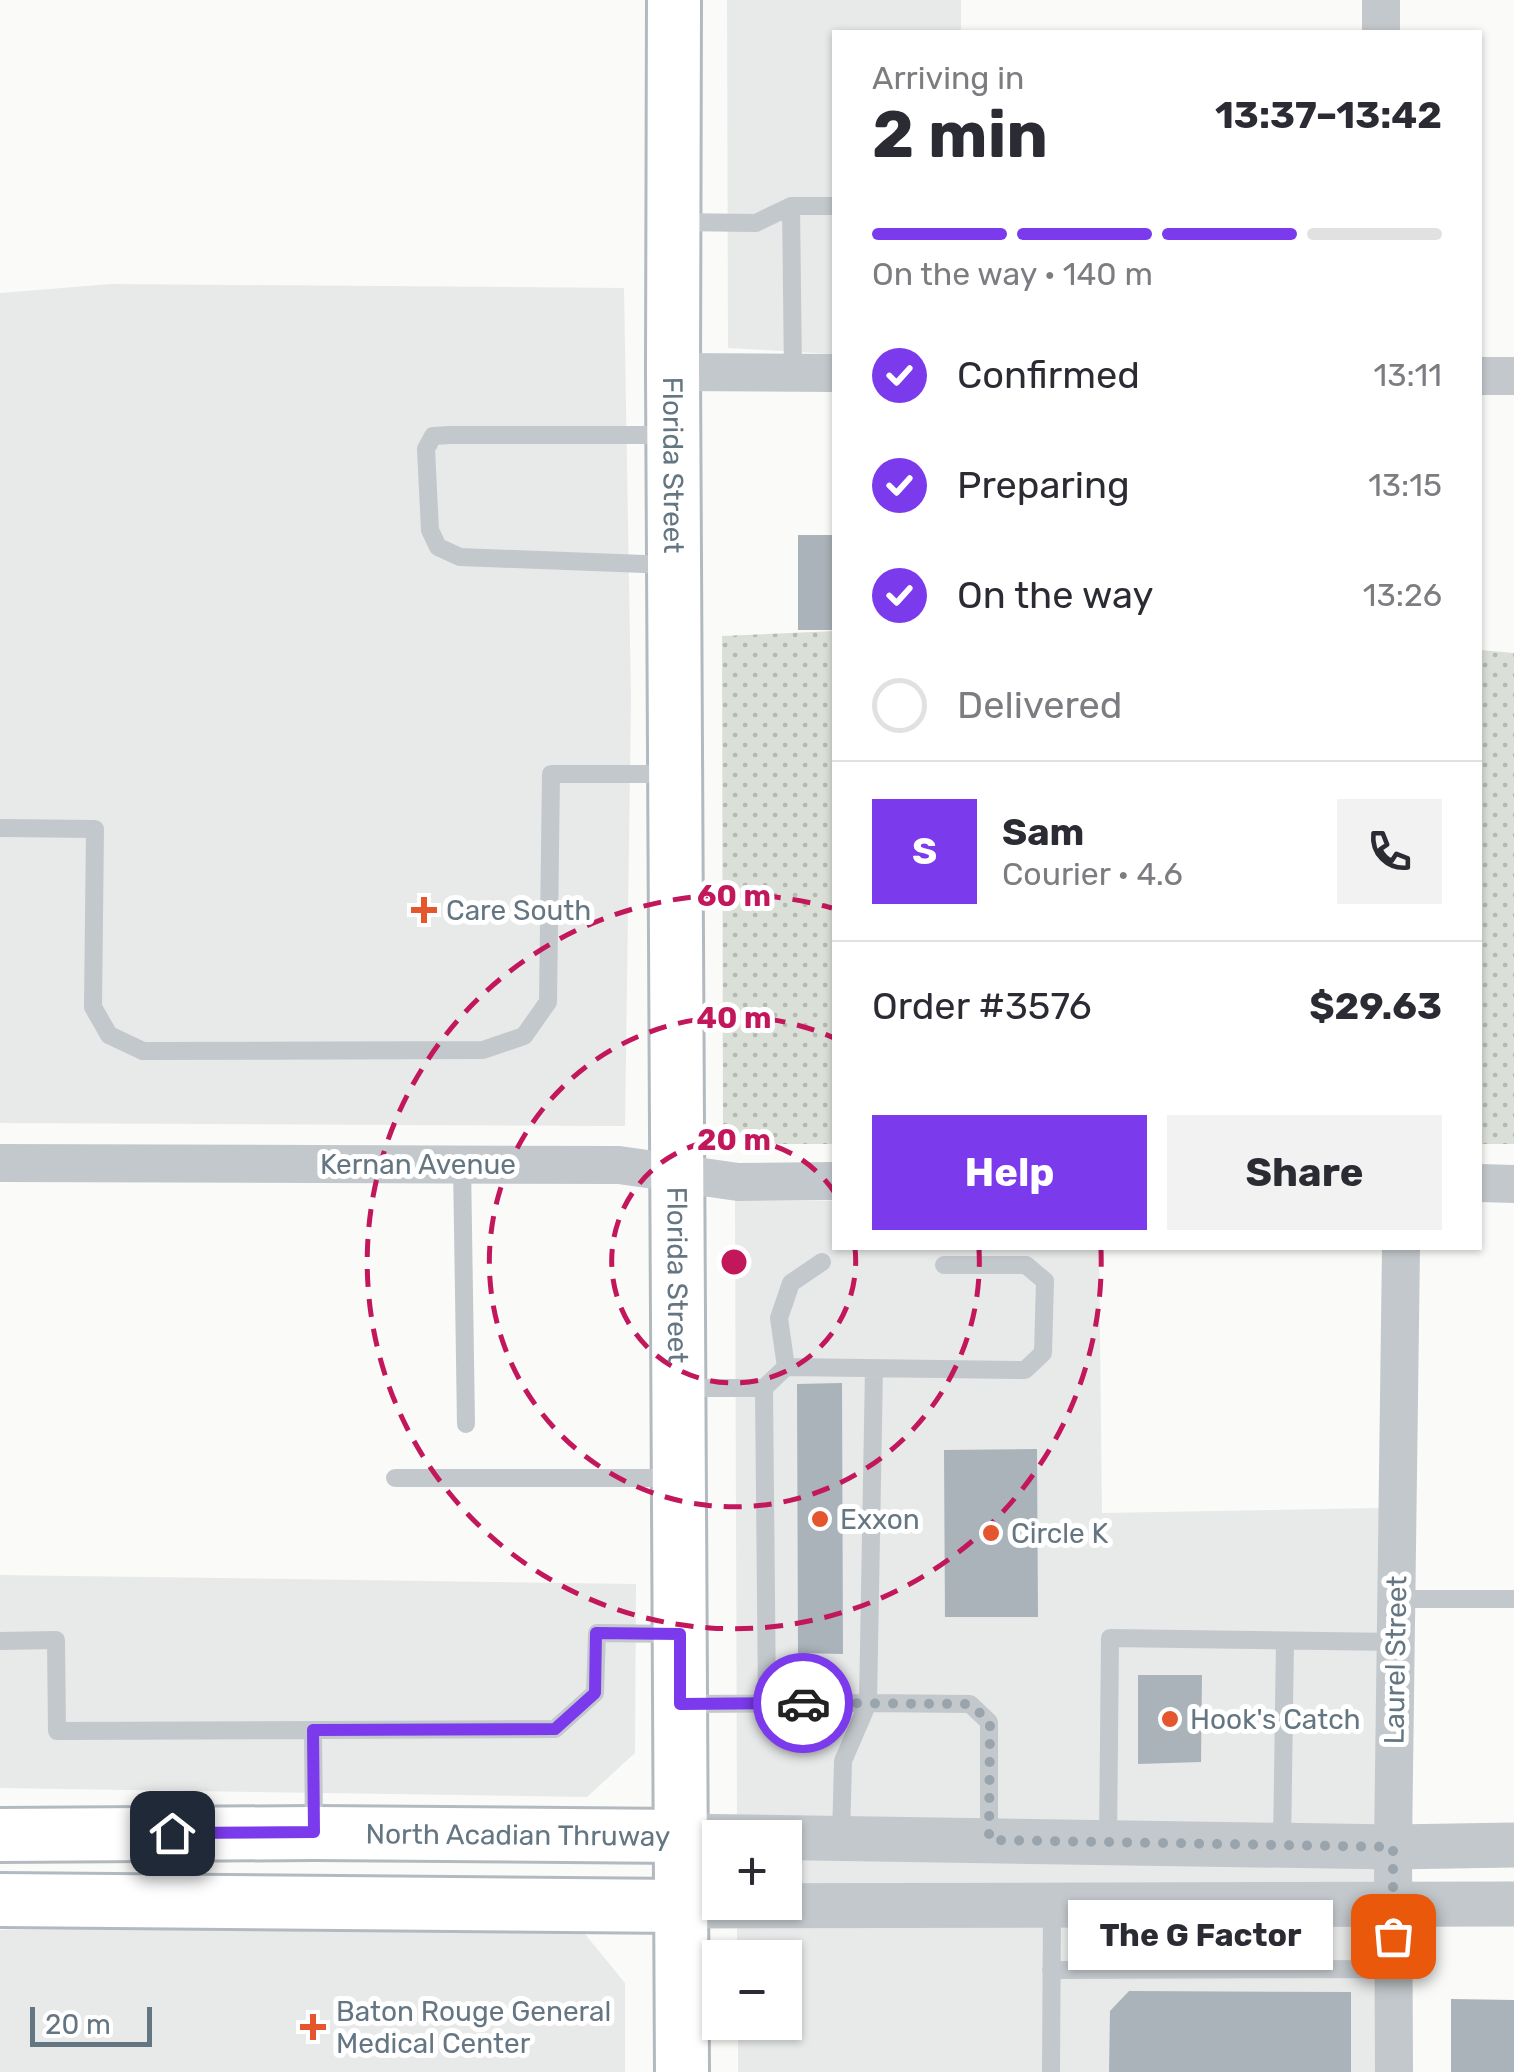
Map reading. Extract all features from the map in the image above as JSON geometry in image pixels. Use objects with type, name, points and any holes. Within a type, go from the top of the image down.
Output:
[{"type":"main road","name":"Florida Street","points":[[674,0],[682,2072]]},
{"type":"main road","name":"North Acadian Thruway","points":[[0,1835],[314,1832],[681,1836]]},
{"type":"main road","points":[[0,1900],[682,1906]]},
{"type":"street","points":[[1380,0],[1381,30]]},
{"type":"street","points":[[673,372],[832,373]]},
{"type":"street","points":[[1482,376],[1514,376]]},
{"type":"street","name":"Kernan Avenue","points":[[0,1163],[619,1164],[738,1182],[832,1181]]},
{"type":"street","points":[[1482,1183],[1514,1184]]},
{"type":"street","name":"Laurel Street","points":[[1394,2072],[1401,1250]]},
{"type":"street","name":"North Acadian Thruway","points":[[681,1836],[1393,1847],[1514,1844]]},
{"type":"street","points":[[682,1906],[1514,1904]]},
{"type":"lane","points":[[792,206],[793,373]]},
{"type":"lane","points":[[674,222],[756,224],[792,206],[832,206]]},
{"type":"lane","points":[[674,435],[450,435],[434,436],[426,449],[430,530],[438,547],[460,557],[674,566]]},
{"type":"lane","points":[[0,828],[95,829],[94,1007],[110,1035],[144,1051],[483,1050],[524,1036],[548,1002],[551,774],[676,774]]},
{"type":"lane","points":[[462,1164],[466,1424]]},
{"type":"lane","points":[[786,1367],[779,1318],[791,1283],[822,1262]]},
{"type":"lane","points":[[678,1388],[764,1388],[786,1367],[1025,1370],[1043,1353],[1045,1280],[1026,1265],[944,1265]]},
{"type":"lane","points":[[841,1838],[843,1761],[868,1703],[874,1368]]},
{"type":"lane","points":[[764,1388],[767,1703]]},
{"type":"lane","points":[[395,1478],[678,1478]]},
{"type":"lane","points":[[1396,1600],[1514,1598]]},
{"type":"lane","points":[[0,1641],[56,1640],[57,1731],[555,1729],[595,1693],[596,1633],[680,1634]]},
{"type":"lane","points":[[1108,1842],[1110,1638],[1396,1642]]},
{"type":"lane","points":[[1282,1844],[1284,1641]]},
{"type":"lane","points":[[680,1704],[970,1704],[990,1722],[989,1840]]},
{"type":"lane","points":[[313,1730],[314,1832]]},
{"type":"lane","points":[[1051,2072],[1052,1904]]},
{"type":"lane","points":[[1051,1970],[1393,1969]]},
{"type":"shaded area","points":[[727,0],[961,0],[961,30],[832,30],[832,354],[728,348]]},
{"type":"shaded area","points":[[111,284],[624,288],[631,699],[625,1126],[0,1123],[0,293]]},
{"type":"shaded area","points":[[832,631],[832,1144],[723,1144],[722,636]]},
{"type":"shaded area","points":[[1482,650],[1514,653],[1514,1144],[1482,1144]]},
{"type":"shaded area","points":[[735,1201],[832,1201],[832,1250],[1099,1250],[1102,1513],[1379,1508],[1375,2072],[738,2072],[738,2040],[802,2040],[802,1940],[737,1940],[737,1920],[802,1920],[802,1820],[737,1820]]},
{"type":"shaded area","points":[[0,1575],[636,1584],[635,1753],[587,1797],[0,1788]]},
{"type":"shaded area","name":"Baton Rouge General Medical Center","points":[[576,1923],[625,1983],[625,2072],[0,2072],[0,1930]]},
{"type":"building","points":[[798,535],[832,535],[832,630],[798,630]]},
{"type":"building","name":"Exxon","points":[[842,1383],[843,1654],[798,1653],[797,1384]]},
{"type":"building","name":"Circle K","points":[[1037,1449],[1038,1617],[945,1617],[944,1450]]},
{"type":"building","name":"Hook's Catch","points":[[1138,1675],[1202,1675],[1201,1762],[1138,1764]]},
{"type":"building","points":[[1129,1991],[1351,1992],[1351,2072],[1109,2072],[1110,2011]]},
{"type":"building","points":[[1451,1999],[1514,2000],[1514,2072],[1451,2072]]},
{"type":"way so far","points":[[803,1703],[970,1704],[990,1722],[989,1840],[1393,1847],[1393,1936]]},
{"type":"place","name":"Care South","points":[[424,910]]},
{"type":"place","name":"Exxon","points":[[820,1519]]},
{"type":"place","name":"Circle K","points":[[991,1533]]},
{"type":"place","name":"Hook's Catch","points":[[1170,1719]]},
{"type":"place","name":"The G Factor","points":[[1393,1936]]},
{"type":"place","name":"Baton Rouge General Medical Center","points":[[313,2027]]},
{"type":"route","points":[[172,1833],[314,1832],[313,1730],[555,1729],[595,1693],[596,1633],[680,1634],[680,1704],[803,1703]]}]
